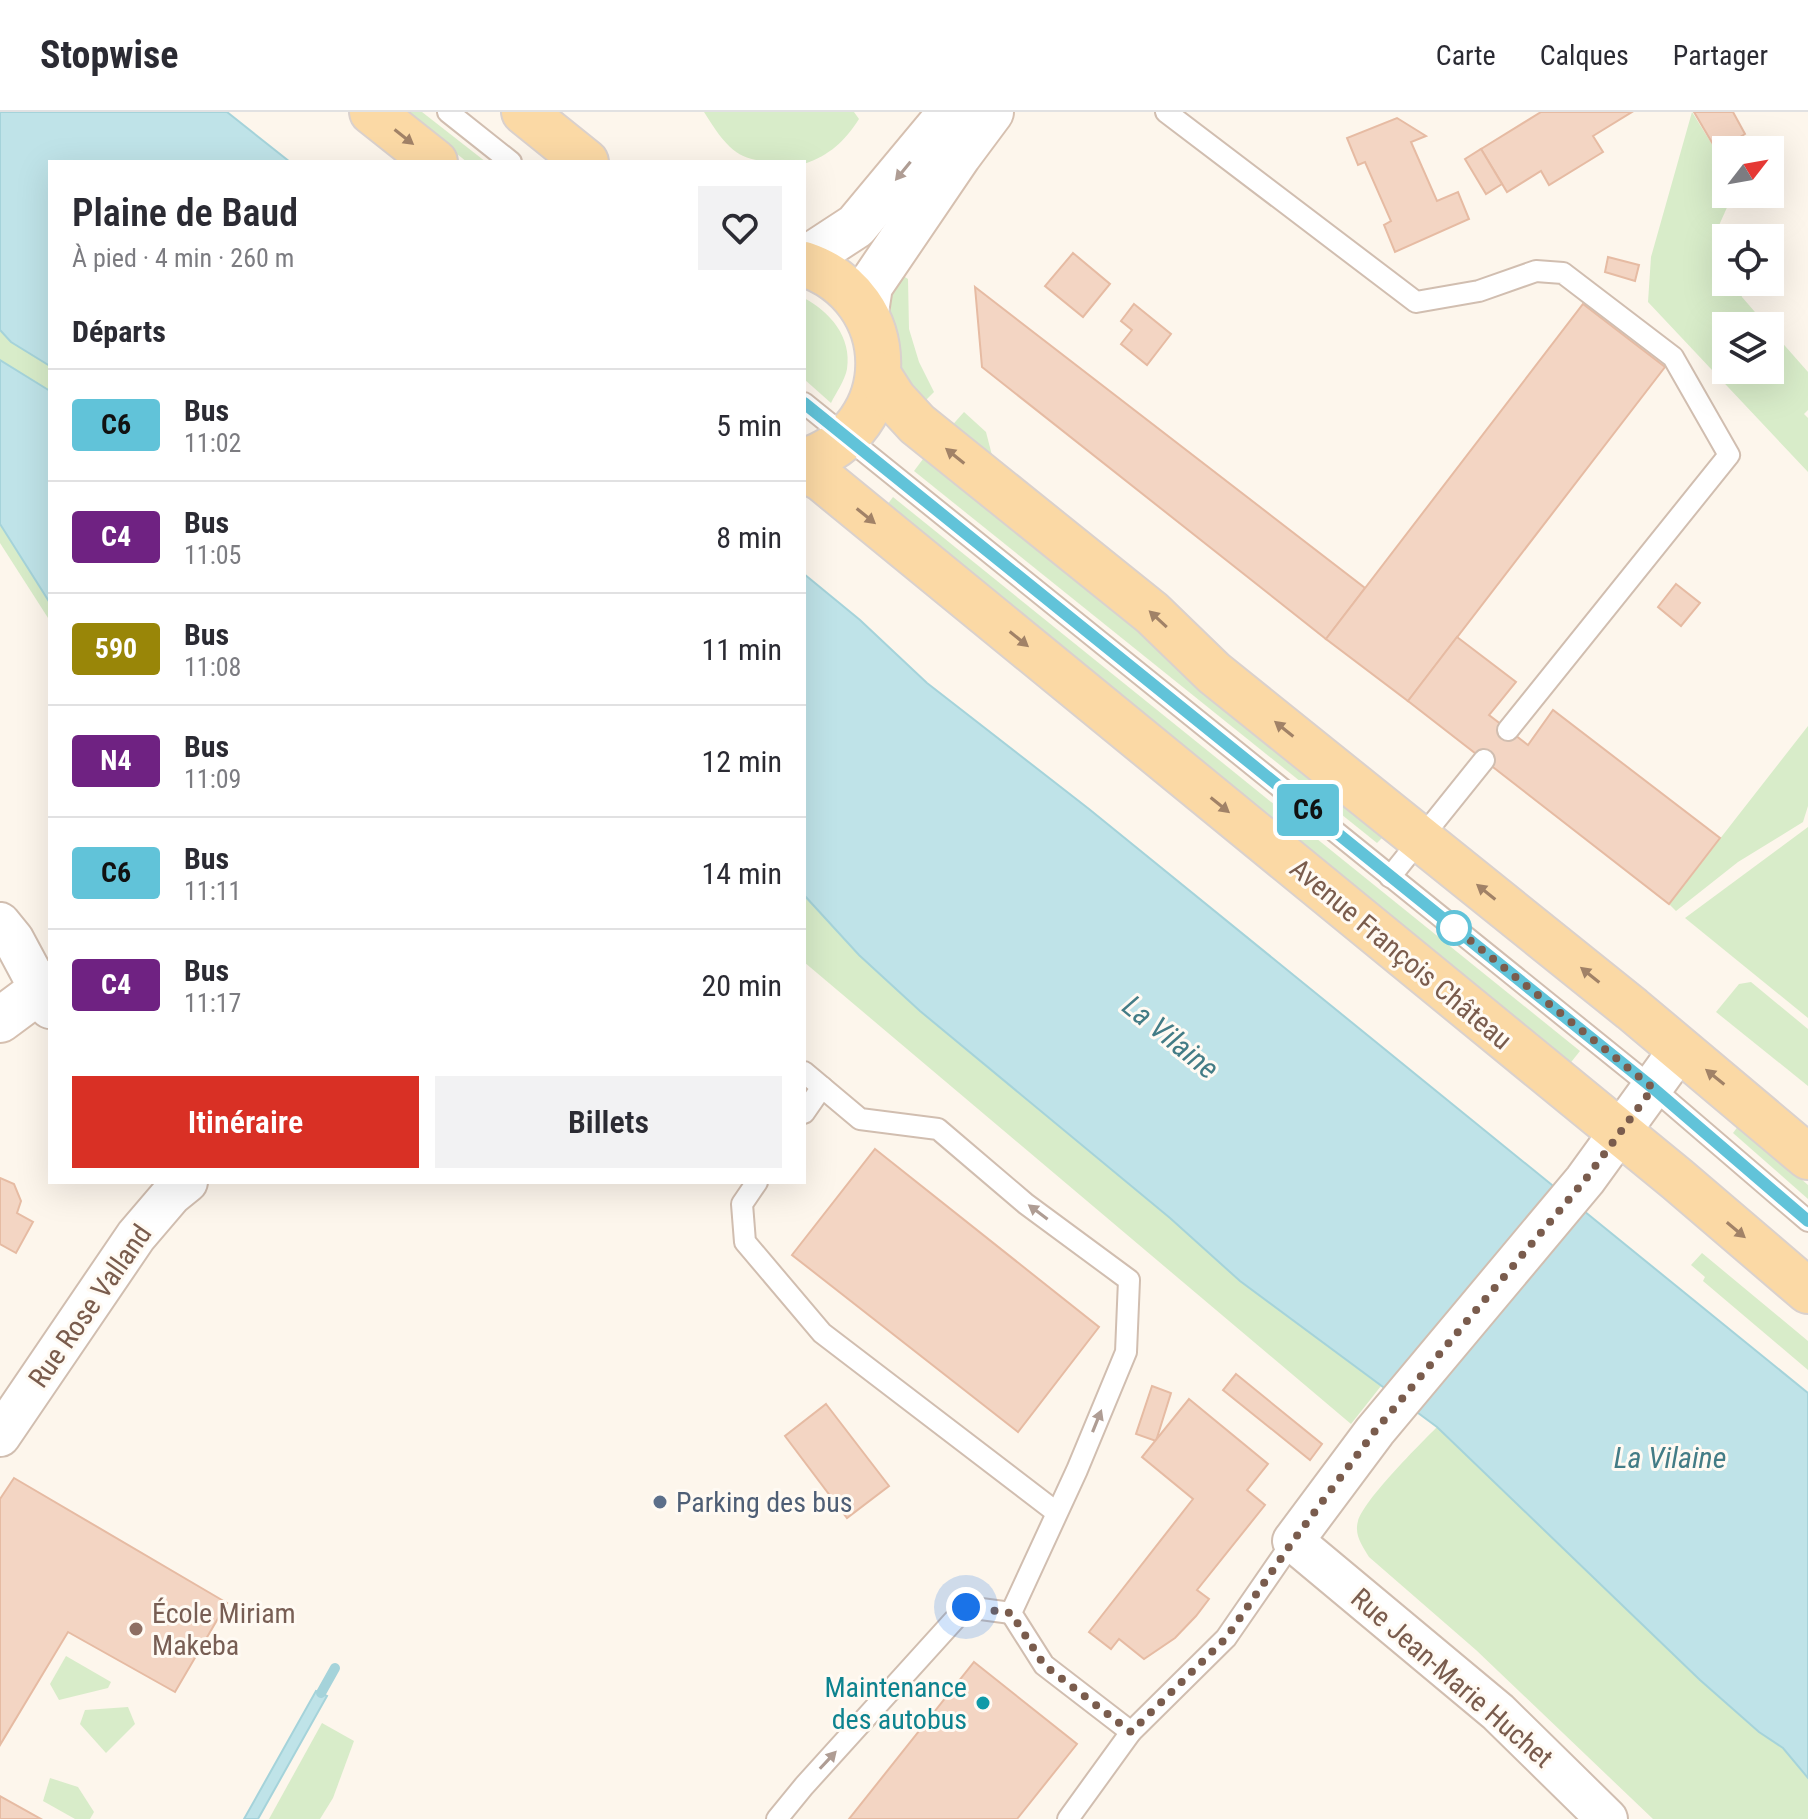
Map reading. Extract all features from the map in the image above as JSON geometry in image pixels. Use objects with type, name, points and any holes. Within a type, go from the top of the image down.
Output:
[{"type":"main road","points":[[372,112],[432,160]]},
{"type":"main road","points":[[806,261],[862,220],[951,112]]},
{"type":"main road","points":[[866,312],[870,286],[991,112]]},
{"type":"main road","points":[[526,115],[583,160]]},
{"type":"main road","points":[[806,263],[837,280],[854,294],[866,312],[877,342],[878,374],[868,408],[846,438],[824,453],[806,460]]},
{"type":"main road","points":[[878,374],[894,399],[930,436],[1152,613],[1214,673],[1680,1049],[1808,1157]]},
{"type":"main road","name":"Avenue François Château","points":[[806,470],[822,479],[959,590],[1808,1291]]},
{"type":"main road","points":[[0,1020],[46,994]]},
{"type":"street","points":[[0,923],[46,994]]},
{"type":"street","points":[[1293,1541],[1389,1416],[1585,1180],[1680,1049]]},
{"type":"street","name":"Rue Rose Valland","points":[[0,1436],[173,1186]]},
{"type":"street","name":"Rue Jean-Marie Huchet","points":[[1293,1541],[1498,1712],[1607,1819]]},
{"type":"lane","points":[[448,112],[508,160]]},
{"type":"lane","points":[[1166,112],[1416,302],[1479,291],[1536,271],[1563,273],[1673,357],[1729,455],[1508,730]]},
{"type":"lane","points":[[806,405],[1653,1088],[1808,1221]]},
{"type":"lane","points":[[1390,877],[1484,760]]},
{"type":"lane","points":[[806,1074],[860,1119],[938,1129],[1026,1204],[1129,1280],[1126,1352],[1077,1470],[1011,1613]]},
{"type":"lane","points":[[806,1110],[822,1087]]},
{"type":"lane","points":[[756,1184],[742,1204],[745,1242],[822,1333],[1056,1512]]},
{"type":"lane","points":[[1068,1819],[1131,1732],[1226,1638],[1293,1541]]},
{"type":"lane","points":[[777,1819],[966,1607],[1011,1613]]},
{"type":"lane","points":[[1011,1613],[1044,1665],[1131,1732]]},
{"type":"green space","points":[[405,112],[422,112],[483,160],[465,160]]},
{"type":"green space","points":[[704,112],[854,112],[859,119],[836,147],[806,163],[806,160],[755,160],[744,156],[734,151]]},
{"type":"green space","points":[[1692,112],[1712,144],[1712,208],[1727,208],[1720,224],[1712,224],[1712,296],[1742,296],[1755,312],[1712,312],[1712,370],[1648,302],[1651,257]]},
{"type":"green space","points":[[891,268],[908,279],[909,329],[919,362],[934,392],[917,409],[894,378],[885,289]]},
{"type":"green space","points":[[806,299],[830,318],[846,346],[846,373],[831,403],[806,381]]},
{"type":"green space","points":[[0,330],[11,342],[48,365],[48,390],[0,360]]},
{"type":"green space","points":[[1784,345],[1808,372],[1808,410],[1804,414],[1808,418],[1808,472],[1725,384],[1784,384]]},
{"type":"green space","points":[[964,412],[986,432],[995,467],[948,430]]},
{"type":"green space","points":[[926,455],[1391,829],[1377,843],[914,471]]},
{"type":"green space","points":[[893,497],[1580,1051],[1568,1066],[881,513]]},
{"type":"green space","points":[[0,524],[48,600],[48,618],[0,543]]},
{"type":"green space","points":[[1808,726],[1808,806],[1803,822],[1738,862],[1676,911],[1669,904]]},
{"type":"green space","points":[[1808,827],[1808,1018],[1685,918]]},
{"type":"green space","points":[[806,897],[859,955],[920,1011],[1170,1218],[1240,1281],[1381,1386],[1351,1424],[806,964]]},
{"type":"green space","points":[[1751,982],[1808,1029],[1808,1086],[1716,1012],[1739,984]]},
{"type":"green space","points":[[1739,1125],[1808,1185],[1808,1199],[1733,1133]]},
{"type":"green space","points":[[1702,1253],[1808,1341],[1808,1370],[1703,1281],[1705,1277],[1691,1265]]},
{"type":"green space","points":[[1437,1427],[1700,1680],[1759,1732],[1783,1748],[1808,1778],[1808,1819],[1653,1819],[1476,1650],[1369,1557],[1357,1531],[1362,1512],[1393,1472]]},
{"type":"green space","points":[[66,1656],[111,1682],[108,1688],[59,1700],[50,1684]]},
{"type":"green space","points":[[128,1707],[135,1724],[106,1753],[80,1724],[85,1710]]},
{"type":"green space","points":[[322,1723],[354,1741],[333,1798],[320,1819],[269,1819]]},
{"type":"green space","points":[[50,1778],[78,1787],[94,1812],[90,1819],[75,1819],[43,1801]]},
{"type":"water","points":[[0,112],[227,112],[287,160],[48,160],[48,365],[11,342],[0,330]]},
{"type":"water","points":[[0,360],[48,390],[48,600],[0,524]]},
{"type":"water","name":"La Vilaine","points":[[806,576],[860,620],[927,683],[1089,809],[1808,1393],[1808,1778],[1783,1748],[1759,1732],[1700,1680],[1437,1427],[1240,1281],[1170,1218],[920,1011],[859,955],[806,897]]},
{"type":"water","points":[[316,1691],[327,1696],[258,1819],[244,1819]]},
{"type":"building","points":[[1541,112],[1632,112],[1593,136],[1603,152],[1549,185],[1541,171],[1507,192],[1481,149]]},
{"type":"building","points":[[1694,112],[1733,112],[1745,134],[1712,136],[1712,143]]},
{"type":"building","points":[[1397,118],[1426,136],[1411,142],[1437,201],[1458,192],[1469,219],[1395,252],[1384,225],[1391,221],[1365,162],[1358,165],[1347,138]]},
{"type":"building","points":[[1481,149],[1502,184],[1486,194],[1465,159]]},
{"type":"building","points":[[1073,253],[1110,284],[1083,317],[1045,286]]},
{"type":"building","points":[[1608,257],[1639,265],[1635,281],[1605,272]]},
{"type":"building","points":[[975,287],[1365,588],[1326,639],[982,367]]},
{"type":"building","points":[[1134,304],[1171,334],[1147,365],[1121,344],[1132,330],[1121,321]]},
{"type":"building","points":[[1583,304],[1665,367],[1408,701],[1326,639]]},
{"type":"building","points":[[1676,584],[1700,603],[1681,626],[1658,607]]},
{"type":"building","points":[[1457,637],[1516,682],[1489,715],[1528,745],[1553,710],[1720,838],[1669,904],[1408,701]]},
{"type":"building","points":[[875,1149],[1099,1327],[1018,1432],[792,1255]]},
{"type":"building","points":[[0,1178],[14,1184],[21,1201],[17,1213],[33,1222],[16,1253],[0,1244]]},
{"type":"building","points":[[1236,1374],[1322,1444],[1310,1460],[1223,1390]]},
{"type":"building","points":[[1152,1386],[1171,1393],[1156,1441],[1136,1434]]},
{"type":"building","points":[[1189,1399],[1268,1464],[1247,1490],[1265,1505],[1197,1590],[1209,1599],[1196,1616],[1175,1638],[1144,1659],[1119,1639],[1111,1649],[1089,1632],[1193,1499],[1142,1457]]},
{"type":"building","points":[[826,1404],[889,1486],[847,1518],[785,1436]]},
{"type":"building","name":"École Miriam Makeba","points":[[14,1478],[227,1603],[175,1692],[68,1632],[0,1745],[0,1499]]},
{"type":"building","name":"Maintenance des autobus","points":[[974,1662],[1077,1744],[1017,1819],[849,1819]]},
{"type":"building","points":[[0,1796],[41,1819],[0,1819]]},
{"type":"waterway","points":[[321,1693],[335,1668]]},
{"type":"bus line","name":"C6","points":[[806,405],[1653,1088],[1808,1221]]},
{"type":"place","name":"Parking des bus","points":[[660,1502]]},
{"type":"place","name":"École Miriam Makeba","points":[[136,1629]]},
{"type":"place","name":"Maintenance des autobus","points":[[983,1703]]},
{"type":"route","points":[[966,1607],[1011,1613],[1044,1665],[1131,1732],[1226,1638],[1375,1431],[1585,1180],[1653,1088],[1445,920],[1454,928]]}]
